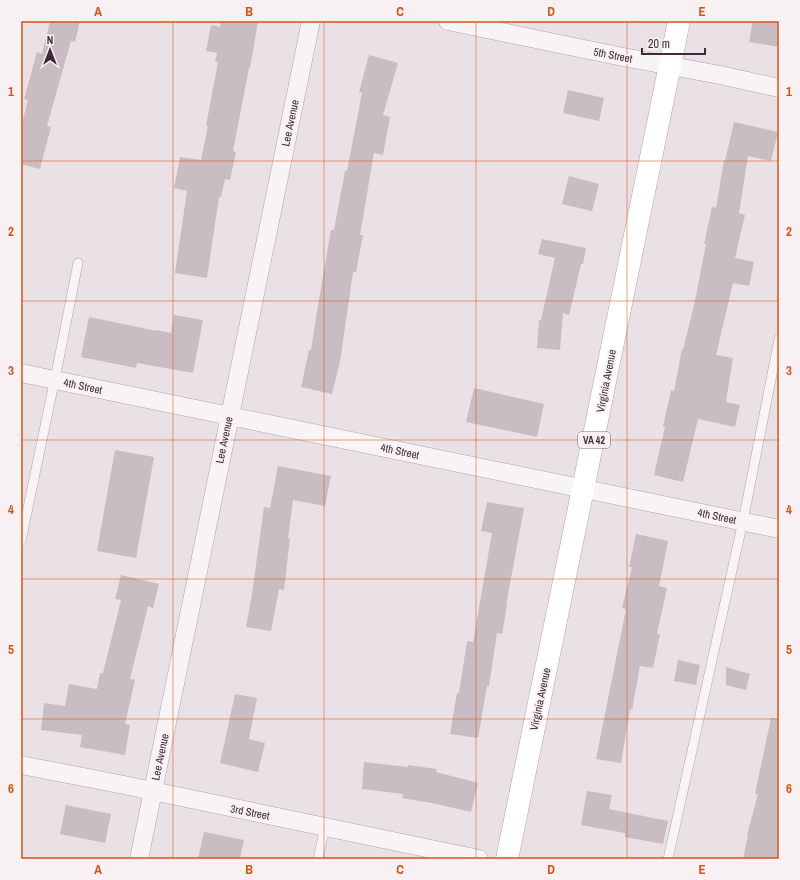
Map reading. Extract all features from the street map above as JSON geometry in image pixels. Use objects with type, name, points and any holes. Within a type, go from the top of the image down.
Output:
[{"type":"main road","name":"Virginia Avenue","points":[[508,859],[679,21]]},
{"type":"street","name":"Lee Avenue","points":[[139,859],[311,21]]},
{"type":"street","name":"5th Street","points":[[448,21],[779,88]]},
{"type":"street","name":"4th Street","points":[[21,373],[779,528]]},
{"type":"street","name":"3rd Street","points":[[21,765],[479,859]]},
{"type":"lane","points":[[21,541],[78,263]]},
{"type":"lane","points":[[668,859],[742,521],[779,339]]},
{"type":"lane","points":[[318,859],[325,827]]},
{"type":"building","points":[[50,21],[80,21],[75,42],[71,41],[47,126],[51,127],[40,169],[21,164],[21,127],[28,100],[24,99],[37,52],[42,54]]},
{"type":"building","points":[[221,21],[258,21],[233,151],[236,152],[230,180],[225,179],[221,197],[219,197],[207,278],[175,273],[187,191],[174,188],[180,157],[201,160],[218,62],[215,62],[217,53],[206,51],[211,25],[220,27]]},
{"type":"building","points":[[753,21],[779,21],[779,47],[749,42]]},
{"type":"building","points":[[369,55],[398,63],[383,115],[390,117],[383,155],[374,153],[360,235],[363,235],[356,272],[353,272],[340,362],[332,394],[301,387],[309,350],[311,350],[331,230],[334,230],[345,171],[347,171],[362,93],[359,92]]},
{"type":"building","points":[[568,90],[604,98],[599,121],[563,113]]},
{"type":"building","points":[[734,122],[778,132],[771,161],[748,156],[739,213],[745,215],[735,258],[754,262],[749,286],[733,283],[716,355],[733,358],[726,402],[740,405],[735,427],[698,419],[683,482],[654,475],[665,427],[663,426],[671,390],[674,391],[682,349],[683,350],[695,301],[706,244],[704,244],[712,207],[716,208],[724,160],[725,161]]},
{"type":"building","points":[[569,176],[599,184],[592,211],[562,204]]},
{"type":"building","points":[[542,239],[586,248],[569,315],[563,313],[560,350],[537,348],[539,320],[541,320],[555,258],[538,254]]},
{"type":"building","points":[[174,315],[203,320],[193,373],[137,363],[136,368],[81,357],[89,317],[171,333]]},
{"type":"building","points":[[474,388],[544,404],[537,437],[466,422]]},
{"type":"building","points":[[115,450],[154,457],[136,558],[97,551]]},
{"type":"building","points":[[278,466],[331,476],[325,506],[293,500],[284,590],[279,589],[271,631],[246,627],[264,507],[270,508]]},
{"type":"building","points":[[487,502],[524,508],[502,634],[497,633],[489,686],[487,686],[478,738],[450,734],[457,693],[459,693],[467,641],[473,642],[492,533],[481,531]]},
{"type":"building","points":[[636,534],[668,541],[659,586],[667,588],[657,634],[660,634],[653,668],[640,666],[632,710],[630,709],[621,763],[596,759],[626,609],[622,608],[632,567],[629,567]]},
{"type":"building","points":[[121,575],[159,584],[153,608],[148,606],[130,679],[135,680],[125,724],[130,725],[125,755],[80,747],[82,735],[41,730],[44,703],[65,706],[69,684],[97,689],[100,673],[103,673],[121,600],[115,599]]},
{"type":"building","points":[[678,660],[700,665],[696,685],[674,681]]},
{"type":"building","points":[[726,667],[750,674],[746,690],[726,685]]},
{"type":"building","points":[[235,694],[257,698],[249,739],[265,743],[258,772],[220,763]]},
{"type":"building","points":[[771,718],[779,719],[779,859],[743,859],[747,835],[758,794],[755,794]]},
{"type":"building","points":[[364,762],[408,767],[408,765],[437,769],[436,772],[478,783],[471,812],[402,798],[403,794],[362,789]]},
{"type":"building","points":[[587,791],[612,795],[609,809],[668,821],[663,844],[625,837],[625,833],[581,825]]},
{"type":"building","points":[[66,805],[111,814],[105,843],[60,834]]},
{"type":"building","points":[[204,832],[244,840],[240,859],[198,859]]}]
